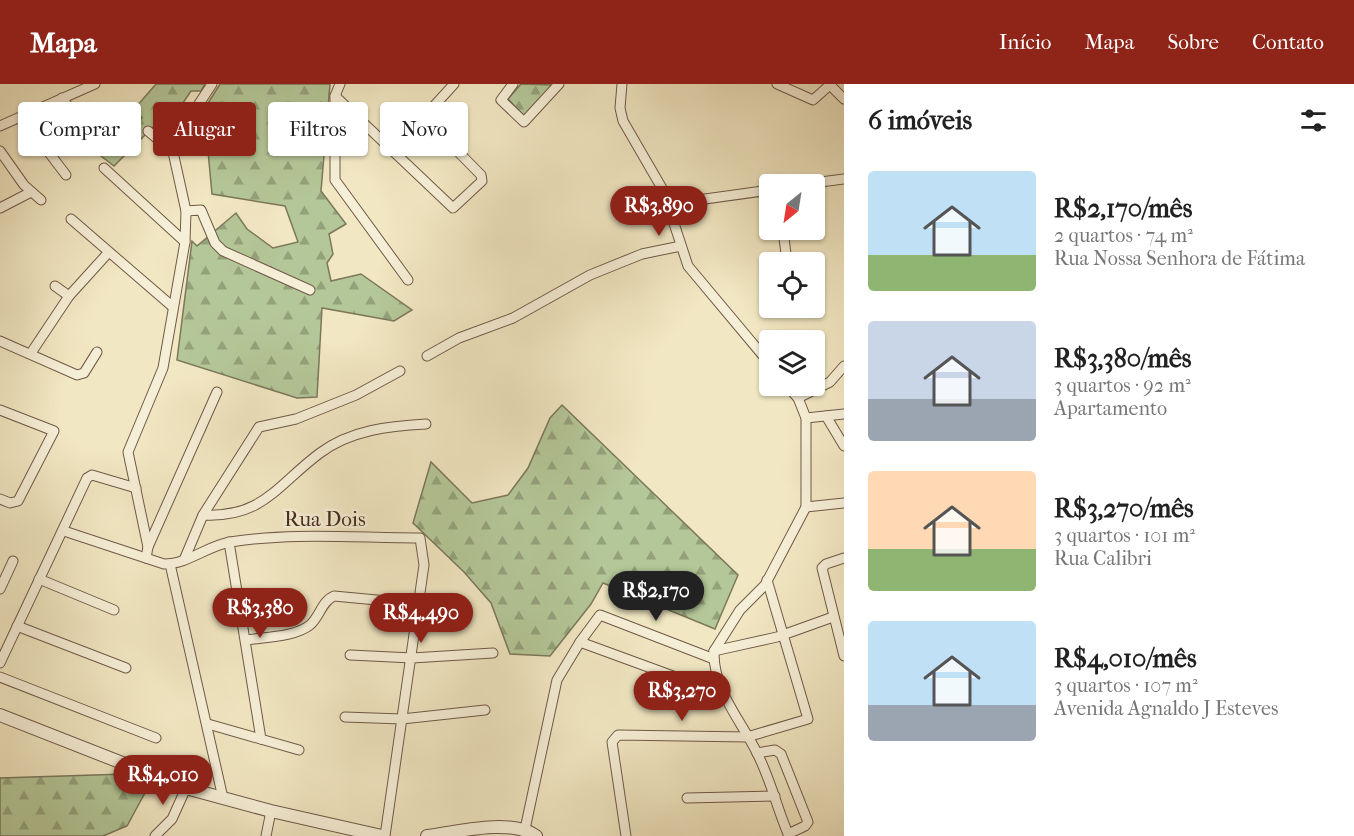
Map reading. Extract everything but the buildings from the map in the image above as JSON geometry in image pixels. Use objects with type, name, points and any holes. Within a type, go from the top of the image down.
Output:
[{"type":"street","points":[[53,102],[95,84]]},
{"type":"street","points":[[200,102],[212,84]]},
{"type":"street","points":[[340,84],[335,96],[335,180],[408,280]]},
{"type":"street","points":[[335,96],[453,208],[482,181],[482,176],[424,117],[454,84]]},
{"type":"street","points":[[513,84],[501,100],[524,122],[559,84]]},
{"type":"street","points":[[622,84],[620,108],[623,121],[669,204],[688,266],[759,351]]},
{"type":"street","points":[[777,84],[813,100],[831,85],[844,99]]},
{"type":"street","points":[[62,98],[65,102]]},
{"type":"street","points":[[0,126],[18,118]]},
{"type":"street","points":[[148,131],[153,135]]},
{"type":"street","points":[[0,151],[4,165],[41,200]]},
{"type":"street","points":[[52,156],[66,175]]},
{"type":"street","points":[[148,547],[128,452],[163,368],[185,242],[186,211],[174,156]]},
{"type":"street","points":[[105,168],[185,242]]},
{"type":"street","points":[[825,181],[844,179]]},
{"type":"street","points":[[0,208],[31,192]]},
{"type":"street","points":[[669,204],[759,192]]},
{"type":"street","points":[[186,211],[201,210],[215,243],[223,251],[310,290]]},
{"type":"street","points":[[71,219],[174,308]]},
{"type":"street","points":[[427,357],[459,338],[513,318],[569,284],[642,254],[681,246]]},
{"type":"street","points":[[31,353],[69,296],[108,253]]},
{"type":"street","points":[[55,286],[69,296]]},
{"type":"street","points":[[1,344],[31,353],[77,375],[84,373],[97,352]]},
{"type":"street","points":[[757,753],[775,750],[781,754],[808,822],[789,835],[757,753],[722,690],[714,655],[740,610],[757,595],[767,580],[806,507],[806,418],[798,398],[830,382],[844,366]]},
{"type":"street","points":[[184,560],[190,539],[203,515],[259,427],[296,419],[356,395],[400,371]]},
{"type":"street","points":[[146,558],[148,547],[217,392]]},
{"type":"street","points":[[0,410],[53,429],[53,435],[18,501],[10,503],[0,499]]},
{"type":"street","points":[[806,418],[844,414]]},
{"type":"street","points":[[826,416],[844,446]]},
{"type":"street","points":[[203,515],[226,516],[253,507],[321,452],[342,440],[384,427],[426,424]]},
{"type":"street","points":[[0,663],[89,477],[136,488]]},
{"type":"street","points":[[806,507],[844,503]]},
{"type":"street","points":[[64,531],[170,564],[223,798]]},
{"type":"street","name":"Rua Dois","points":[[170,564],[229,542],[301,536],[420,538],[424,565],[419,603]]},
{"type":"street","points":[[229,542],[261,739]]},
{"type":"street","points":[[844,558],[826,564],[822,568],[844,656]]},
{"type":"street","points":[[0,589],[13,561]]},
{"type":"street","points":[[39,579],[114,610]]},
{"type":"street","points":[[626,836],[614,765],[612,742],[615,737],[623,735],[747,737],[808,719],[767,580]]},
{"type":"street","points":[[0,715],[186,788],[271,812],[384,836],[419,603],[334,596],[327,600],[310,625],[299,631],[246,640]]},
{"type":"street","points":[[427,836],[489,828],[530,833],[557,680],[600,615],[714,655],[833,618]]},
{"type":"street","points":[[17,626],[126,668]]},
{"type":"street","points":[[580,642],[692,683],[722,690]]},
{"type":"street","points":[[350,655],[412,658],[493,653]]},
{"type":"street","points":[[0,677],[156,738]]},
{"type":"street","points":[[345,717],[402,719],[485,710]]},
{"type":"street","points":[[208,724],[299,750]]},
{"type":"street","points":[[156,836],[172,819],[186,788]]},
{"type":"street","points":[[687,798],[775,796]]},
{"type":"street","points":[[266,836],[271,812]]},
{"type":"green space","points":[[156,84],[205,84],[201,91],[191,91],[184,102],[153,102],[153,127],[141,139],[140,102]]},
{"type":"green space","points":[[220,84],[330,84],[328,102],[268,102],[268,156],[324,156],[321,191],[346,224],[329,234],[333,254],[327,263],[331,281],[361,274],[412,310],[394,321],[322,308],[317,397],[297,398],[177,360],[192,241],[197,246],[236,213],[247,229],[273,248],[298,242],[285,206],[212,194],[208,156],[256,156],[256,102],[209,102]]},
{"type":"green space","points":[[521,84],[553,85],[525,117],[508,99]]},
{"type":"green space","points":[[101,156],[124,156],[114,166]]},
{"type":"green space","points":[[562,405],[738,575],[715,629],[603,583],[591,604],[550,656],[510,654],[491,603],[464,572],[413,523],[431,462],[472,503],[508,495],[528,468],[550,418]]},
{"type":"green space","points":[[126,774],[147,789],[127,826],[103,836],[0,836],[0,778]]}]
